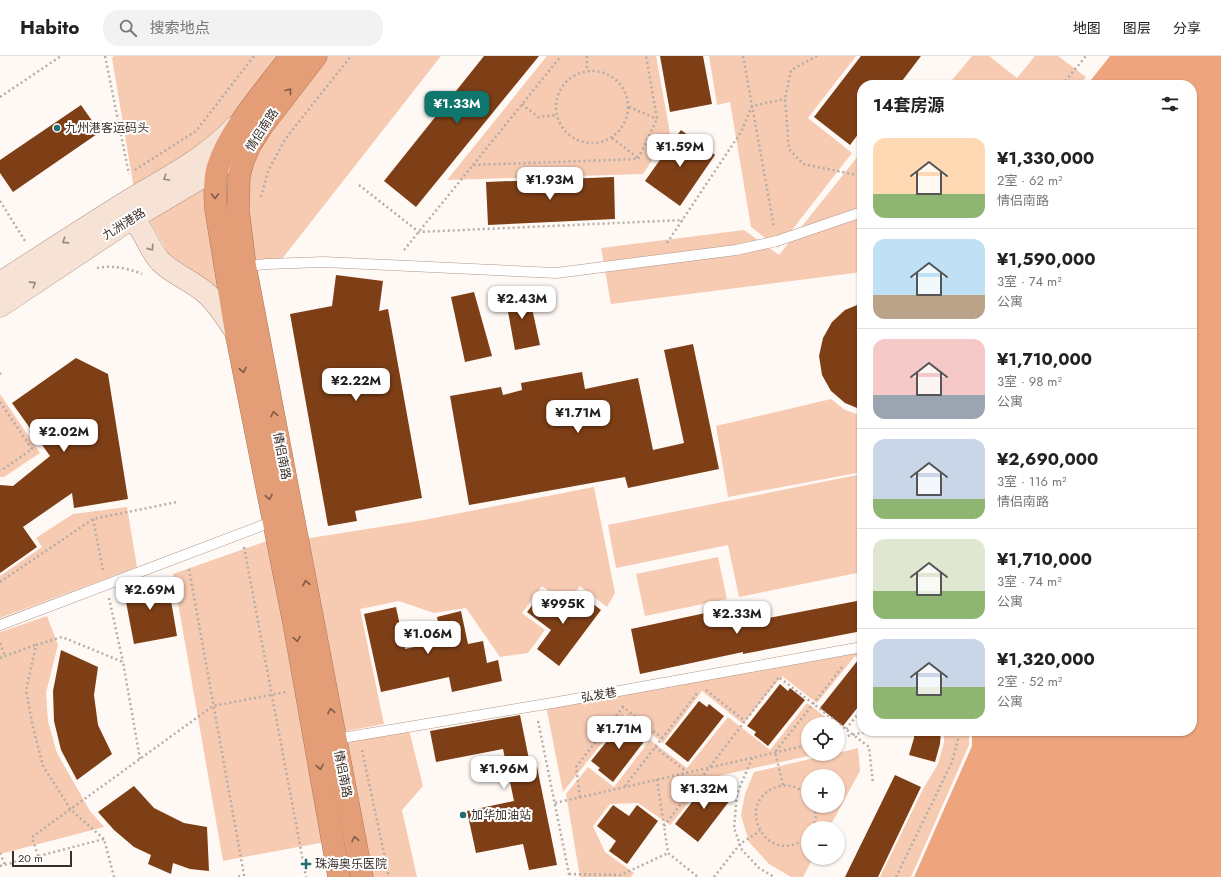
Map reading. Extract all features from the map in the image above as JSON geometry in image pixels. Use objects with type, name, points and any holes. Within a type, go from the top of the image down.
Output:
[{"type":"highway","name":"情侣南路","points":[[291,56],[242,121],[227,146],[218,167],[215,182],[216,210],[236,332],[306,688],[339,877]]},
{"type":"highway","name":"情侣南路","points":[[316,56],[262,126],[250,145],[239,176],[238,210],[245,266],[362,877]]},
{"type":"street","name":"九洲港路","points":[[0,283],[98,220],[204,155],[222,141],[242,121]]},
{"type":"street","name":"九洲港路","points":[[0,306],[126,222],[218,167],[250,145]]},
{"type":"street","points":[[126,222],[135,222],[140,228],[146,242],[159,259],[167,267],[208,295],[221,309],[236,332]]},
{"type":"lane","points":[[245,266],[324,262],[556,273],[736,250],[777,241],[857,214]]},
{"type":"lane","points":[[0,624],[274,521]]},
{"type":"lane","name":"弘发巷","points":[[336,739],[535,706],[857,649]]},
{"type":"path","points":[[0,97],[61,56]]},
{"type":"path","points":[[105,56],[129,174]]},
{"type":"path","points":[[123,178],[196,131],[254,56]]},
{"type":"path","points":[[261,198],[268,171],[286,138],[351,56]]},
{"type":"path","points":[[392,265],[561,56]]},
{"type":"path","points":[[587,56],[587,71]]},
{"type":"path","points":[[638,159],[658,119],[646,56]]},
{"type":"path","points":[[743,56],[777,241]]},
{"type":"path","points":[[817,56],[791,70],[785,99],[789,148],[803,164],[857,175]]},
{"type":"path","points":[[1066,80],[1086,56]]},
{"type":"path","points":[[587,71],[599,71],[611,76],[620,84],[627,95],[629,107],[627,119],[621,130],[612,138],[601,142],[590,143],[579,141],[569,135],[561,126],[557,115],[556,104],[559,93],[565,83],[575,75],[587,71]]},
{"type":"path","points":[[752,106],[785,99]]},
{"type":"path","points":[[522,104],[538,117],[557,115]]},
{"type":"path","points":[[655,260],[741,132],[752,106]]},
{"type":"path","points":[[629,107],[658,119]]},
{"type":"path","points":[[612,138],[638,159]]},
{"type":"path","points":[[473,165],[638,159]]},
{"type":"path","points":[[359,185],[419,232],[683,220]]},
{"type":"path","points":[[0,201],[25,241]]},
{"type":"path","points":[[19,245],[31,237]]},
{"type":"path","points":[[93,269],[106,266],[130,269],[147,275]]},
{"type":"path","points":[[0,402],[32,449],[0,470]]},
{"type":"path","points":[[0,582],[93,519],[177,502]]},
{"type":"path","points":[[241,534],[306,877]]},
{"type":"path","points":[[187,554],[244,876],[238,877]]},
{"type":"path","points":[[0,658],[62,636],[123,662],[140,760]]},
{"type":"path","points":[[0,643],[5,656]]},
{"type":"path","points":[[36,645],[26,691],[43,766],[71,810],[104,839],[114,877]]},
{"type":"path","points":[[775,752],[857,652]]},
{"type":"path","points":[[664,826],[793,660]]},
{"type":"path","points":[[764,665],[869,747],[873,784]]},
{"type":"path","points":[[624,787],[702,687],[745,721]]},
{"type":"path","points":[[38,856],[32,837],[213,706],[306,688]]},
{"type":"path","points":[[606,693],[662,738]]},
{"type":"path","points":[[535,706],[569,875],[620,876],[668,853]]},
{"type":"path","points":[[580,797],[576,767],[623,707]]},
{"type":"path","points":[[846,729],[857,715]]},
{"type":"path","points":[[845,737],[857,734]]},
{"type":"path","points":[[358,735],[389,877]]},
{"type":"path","points":[[896,877],[952,762],[958,736]]},
{"type":"path","points":[[555,803],[801,746]]},
{"type":"path","points":[[655,748],[687,773]]},
{"type":"path","points":[[775,752],[783,786]]},
{"type":"path","points":[[752,758],[737,794],[734,828],[742,850],[759,868],[774,877]]},
{"type":"path","points":[[657,779],[668,853],[698,877]]},
{"type":"path","points":[[801,789],[793,786],[773,788],[765,794],[759,802],[756,812],[756,822],[760,831],[774,844],[784,846],[794,845],[801,842]]},
{"type":"path","points":[[714,877],[740,844],[760,831]]},
{"type":"path","points":[[0,866],[104,839]]},
{"type":"path","points":[[0,853],[5,865]]},
{"type":"shaded area","points":[[114,56],[286,56],[237,120],[134,189],[112,58]]},
{"type":"shaded area","points":[[324,56],[441,56],[282,259],[250,260],[242,197],[254,151]]},
{"type":"shaded area","points":[[547,56],[656,56],[670,133],[643,174],[447,180]]},
{"type":"shaded area","points":[[709,56],[856,56],[808,118],[852,153],[778,248],[751,227],[730,102],[717,105]]},
{"type":"shaded area","points":[[972,56],[989,56],[1017,78],[1035,56],[1058,56],[1086,77],[1084,80],[952,80]]},
{"type":"shaded area","points":[[1110,56],[1221,56],[1221,877],[914,877],[972,746],[972,736],[1197,736],[1197,80],[1091,80]]},
{"type":"shaded area","points":[[857,157],[857,273],[611,304],[601,248],[744,230],[779,255]]},
{"type":"shaded area","points":[[211,177],[221,295],[172,260],[147,216]]},
{"type":"shaded area","points":[[0,394],[40,453],[4,477],[0,477]]},
{"type":"shaded area","points":[[831,399],[845,410],[857,414],[857,473],[728,497],[716,426]]},
{"type":"shaded area","points":[[857,475],[857,573],[739,597],[728,545],[616,568],[608,525]]},
{"type":"shaded area","points":[[594,487],[615,593],[607,607],[580,586],[566,604],[542,586],[522,613],[545,630],[528,653],[500,657],[466,608],[434,613],[399,601],[360,609],[384,724],[341,732],[304,539],[424,520]]},
{"type":"shaded area","points":[[127,507],[137,567],[0,618],[0,576],[42,547],[36,538],[73,514]]},
{"type":"shaded area","points":[[267,541],[325,842],[223,861],[173,574]]},
{"type":"shaded area","points":[[718,557],[727,599],[645,616],[636,574]]},
{"type":"shaded area","points":[[47,616],[58,645],[46,693],[48,721],[57,753],[90,811],[104,827],[0,854],[0,632]]},
{"type":"shaded area","points":[[857,643],[857,657],[855,656],[817,703],[782,676],[743,724],[702,691],[663,743],[625,714],[563,792],[545,701]]},
{"type":"shaded area","points":[[807,703],[826,717],[801,717],[801,758],[709,778],[670,825],[638,803],[610,804],[593,826],[605,852],[634,873],[631,877],[580,877],[566,794],[588,767],[614,787],[650,740],[687,768],[728,717],[770,750]]},
{"type":"shaded area","points":[[409,730],[423,786],[402,810],[417,877],[367,877],[342,743]]},
{"type":"shaded area","points":[[944,736],[969,736],[969,745],[911,877],[880,877],[923,789],[938,764],[944,742]]},
{"type":"shaded area","points":[[858,748],[860,771],[845,799],[845,769],[801,769],[801,813],[837,813],[833,821],[801,821],[801,865],[809,865],[803,877],[791,877],[769,864],[749,842],[741,815],[745,794],[754,772],[802,761],[845,761],[845,751]]},
{"type":"building","points":[[484,56],[539,56],[416,207],[384,181]]},
{"type":"building","points":[[660,56],[703,56],[712,104],[670,112]]},
{"type":"building","points":[[861,56],[921,56],[903,80],[857,80],[857,136],[850,145],[814,117]]},
{"type":"building","points":[[81,105],[100,132],[13,192],[0,173],[0,160]]},
{"type":"building","points":[[681,130],[715,155],[680,206],[645,181]]},
{"type":"building","points":[[614,177],[615,219],[488,225],[486,182]]},
{"type":"building","points":[[336,275],[383,281],[379,311],[388,309],[422,498],[355,511],[357,521],[328,526],[290,314],[332,306]]},
{"type":"building","points":[[528,290],[540,345],[515,350],[505,295]]},
{"type":"building","points":[[474,292],[492,356],[465,362],[451,297]]},
{"type":"building","points":[[857,305],[857,408],[845,403],[831,391],[822,375],[819,356],[823,338],[832,322],[845,310]]},
{"type":"building","points":[[693,344],[719,469],[628,488],[625,477],[469,505],[450,396],[501,387],[503,395],[522,390],[521,383],[582,372],[585,389],[638,378],[653,450],[684,443],[664,350]]},
{"type":"building","points":[[76,358],[108,374],[128,499],[74,508],[72,493],[23,527],[37,547],[0,573],[0,485],[13,486],[50,456],[12,403]]},
{"type":"building","points":[[167,577],[177,636],[134,644],[123,586]]},
{"type":"building","points":[[542,593],[566,611],[579,593],[601,610],[559,666],[537,649],[551,630],[527,612]]},
{"type":"building","points":[[857,601],[857,632],[743,654],[743,652],[640,674],[631,629],[724,609],[727,626]]},
{"type":"building","points":[[396,607],[405,649],[442,641],[437,617],[461,611],[468,644],[483,641],[487,663],[498,660],[502,681],[452,692],[449,677],[381,692],[364,614]]},
{"type":"building","points":[[61,650],[98,667],[94,695],[98,725],[112,754],[77,780],[61,750],[54,721],[53,691]]},
{"type":"building","points":[[857,661],[857,708],[845,723],[845,717],[832,717],[820,708]]},
{"type":"building","points":[[780,684],[788,691],[790,688],[805,700],[768,746],[754,735],[756,732],[747,726]]},
{"type":"building","points":[[699,701],[707,707],[709,704],[724,716],[688,762],[665,744]]},
{"type":"building","points":[[520,715],[531,769],[537,767],[557,865],[529,870],[523,844],[476,853],[467,811],[514,801],[503,749],[436,762],[430,731]]},
{"type":"building","points":[[624,720],[632,726],[634,724],[649,735],[613,782],[598,770],[600,768],[591,761]]},
{"type":"building","points":[[914,736],[941,736],[935,762],[909,755]]},
{"type":"building","points":[[895,775],[921,787],[878,877],[845,877]]},
{"type":"building","points":[[709,780],[717,786],[719,784],[734,795],[698,842],[675,824]]},
{"type":"building","points":[[134,786],[154,808],[184,823],[207,827],[209,871],[190,869],[173,863],[171,874],[148,864],[151,855],[134,847],[114,830],[98,812]]},
{"type":"building","points":[[613,805],[629,816],[637,805],[658,821],[627,864],[609,851],[616,841],[597,826]]},
{"type":"place","name":"九州港客运码头","points":[[57,128]]},
{"type":"place","name":"加华加油站","points":[[463,815]]},
{"type":"place","name":"珠海奥乐医院","points":[[306,864]]}]
